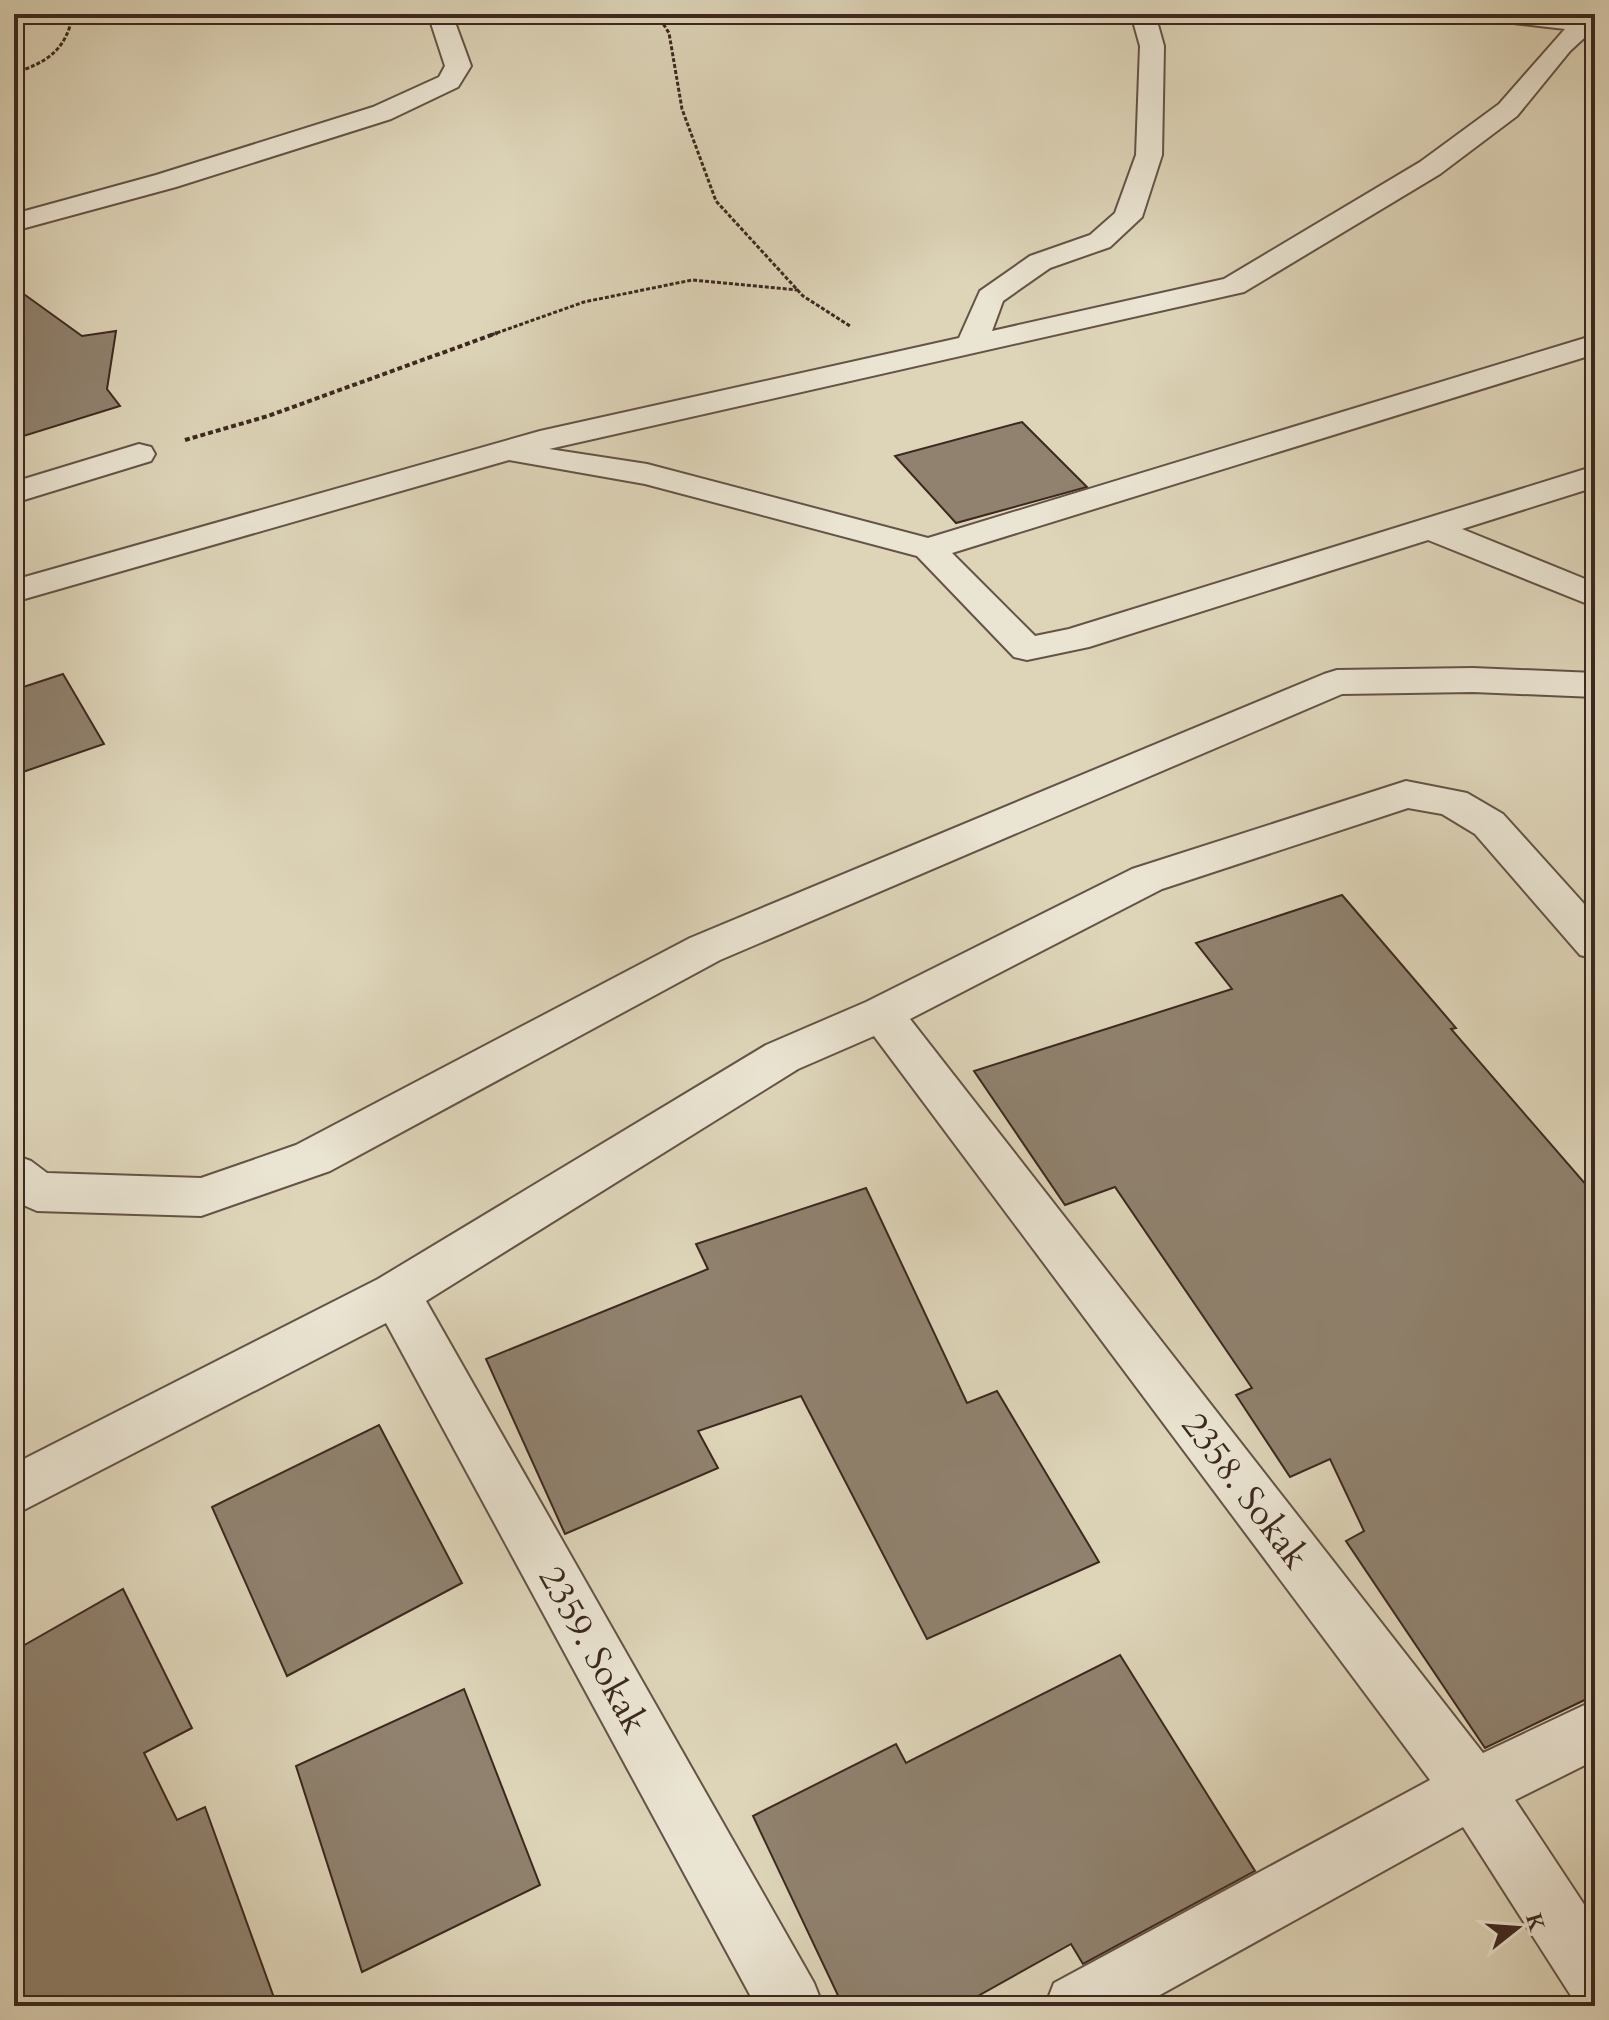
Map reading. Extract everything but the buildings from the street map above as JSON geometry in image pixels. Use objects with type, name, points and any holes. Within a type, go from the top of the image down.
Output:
[{"type":"street","points":[[14,223],[166,181],[382,113],[449,82],[458,66],[440,14]]},
{"type":"street","points":[[973,342],[990,297],[1040,262],[1100,241],[1128,217],[1149,155],[1152,46],[1143,14]]},
{"type":"street","points":[[1497,14],[1590,20]]},
{"type":"street","points":[[14,591],[551,438],[1234,286],[1430,168],[1508,110],[1561,46],[1590,20]]},
{"type":"street","points":[[929,549],[1595,344]]},
{"type":"street","points":[[503,451],[647,474],[929,549],[1027,649],[1076,639],[1595,476]]},
{"type":"street","points":[[14,493],[139,454]]},
{"type":"street","points":[[1432,529],[1595,596]]},
{"type":"street","points":[[14,1174],[37,1192],[201,1197],[313,1158],[705,949],[1337,682],[1473,680],[1595,685]]},
{"type":"street","points":[[14,1491],[396,1294],[782,1057],[882,1014],[1147,879],[1406,794],[1453,802],[1489,824],[1595,944]]},
{"type":"street","name":"2358. Sokak","points":[[882,1014],[1473,1789],[1595,1977]]},
{"type":"street","name":"2359. Sokak","points":[[396,1294],[791,2006]]},
{"type":"street","points":[[1077,2006],[1473,1789],[1595,1729]]},
{"type":"path","points":[[14,73],[39,65],[62,51],[70,34],[73,14]]},
{"type":"path","points":[[657,14],[669,33],[682,109],[716,201],[798,290],[901,359]]},
{"type":"path","points":[[139,454],[268,416],[584,302],[692,280],[798,290]]}]
